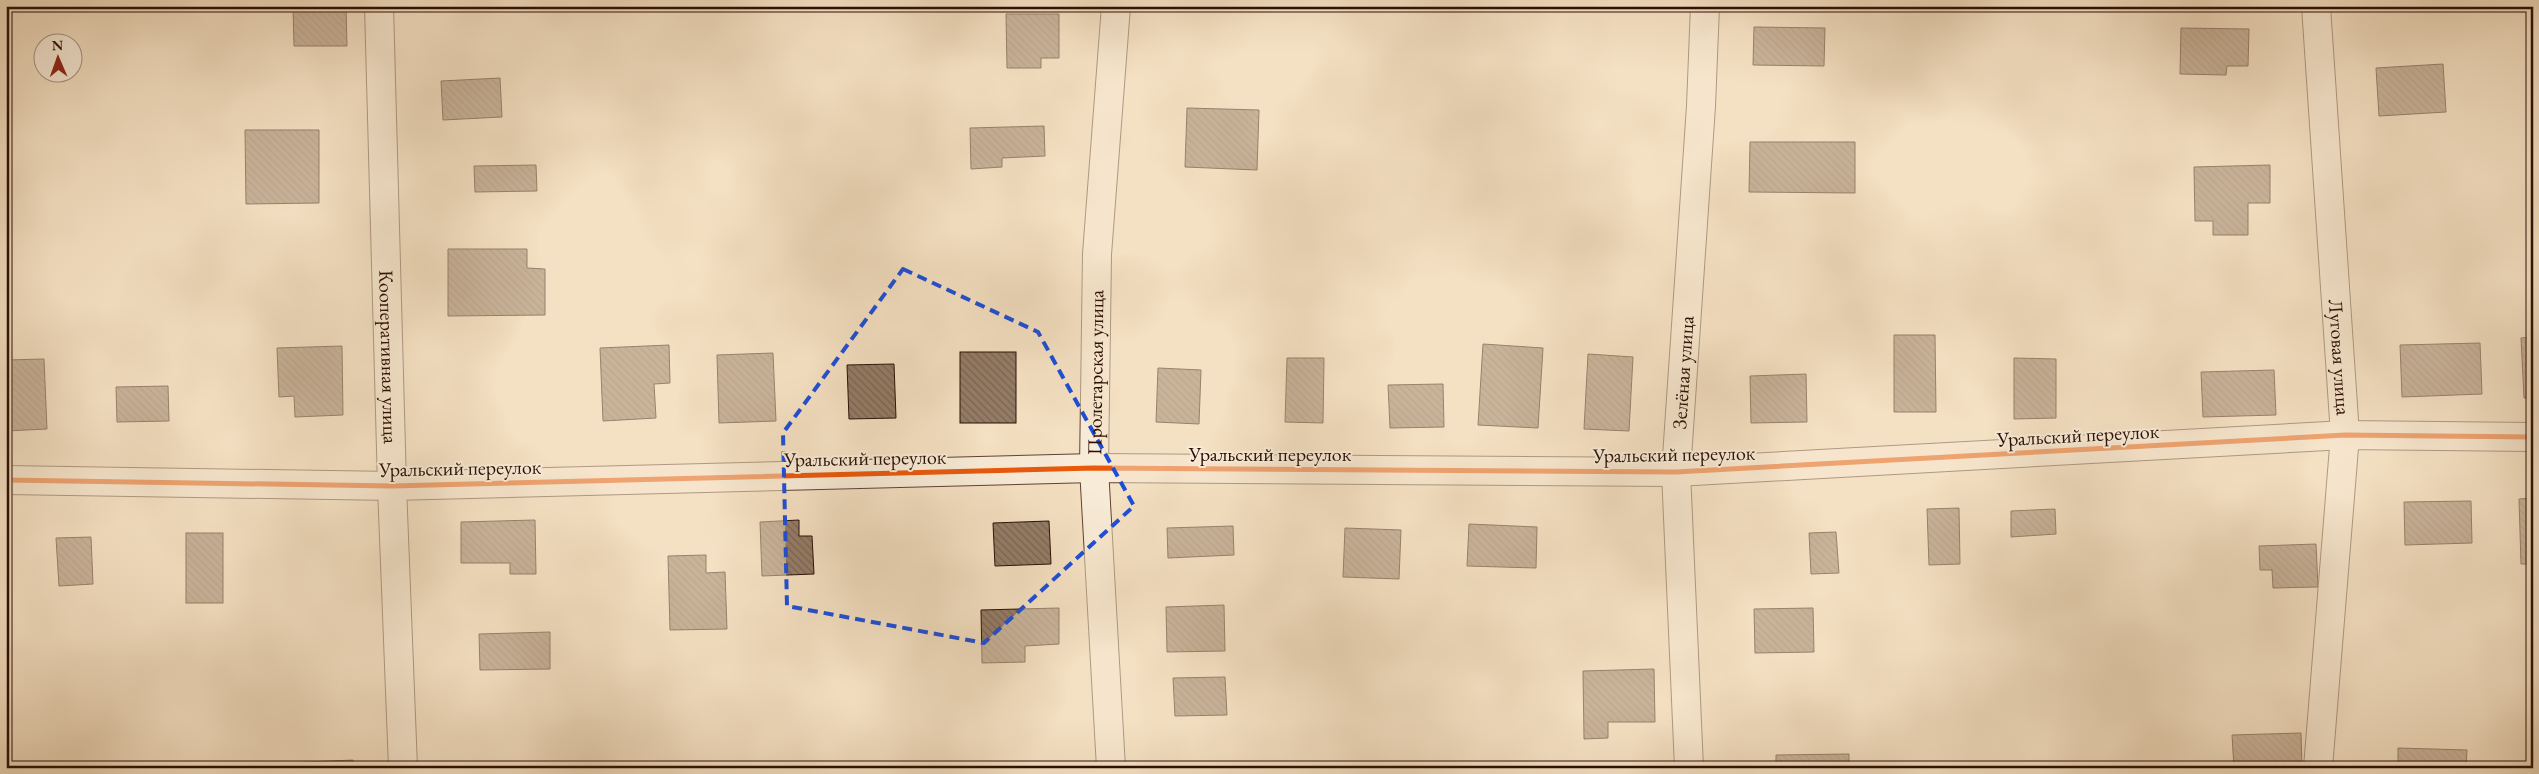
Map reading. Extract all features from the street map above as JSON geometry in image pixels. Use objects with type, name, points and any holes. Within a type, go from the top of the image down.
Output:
[{"type":"street","name":"Кооперативная улица","points":[[379,6],[392,486],[404,768]]},
{"type":"street","name":"Пролетарская улица","points":[[1111,768],[1094,468],[1097,254],[1116,6]]},
{"type":"street","name":"Зелёная улица","points":[[1689,768],[1676,472],[1701,106],[1704,6]]},
{"type":"street","name":"Луговая улица","points":[[2316,6],[2344,435],[2318,768]]},
{"type":"street","name":"Уральский переулок","points":[[6,480],[392,486],[1094,468],[1676,472],[2344,435],[2533,437]]},
{"type":"highlighted area","points":[[903,269],[1038,332],[1134,506],[984,643],[787,606],[783,433]]},
{"type":"building","points":[[293,6],[346,6],[347,46],[294,46]]},
{"type":"building","points":[[1006,14],[1059,14],[1059,58],[1041,58],[1041,68],[1007,68]]},
{"type":"building","points":[[1754,27],[1825,28],[1824,66],[1753,65]]},
{"type":"building","points":[[2181,28],[2249,29],[2248,66],[2227,66],[2226,75],[2180,74]]},
{"type":"building","points":[[2443,64],[2446,112],[2379,116],[2376,68]]},
{"type":"building","points":[[500,78],[502,117],[443,120],[441,81]]},
{"type":"building","points":[[1187,108],[1259,110],[1257,170],[1185,167]]},
{"type":"building","points":[[1044,126],[1045,156],[1002,158],[1002,167],[971,169],[970,128]]},
{"type":"building","points":[[245,130],[319,130],[319,203],[246,204]]},
{"type":"building","points":[[1750,142],[1855,142],[1855,193],[1749,192]]},
{"type":"building","points":[[536,165],[537,191],[475,192],[474,166]]},
{"type":"building","points":[[2270,165],[2270,203],[2248,203],[2248,235],[2213,235],[2213,221],[2195,221],[2194,167]]},
{"type":"building","points":[[448,249],[527,249],[527,268],[545,269],[545,315],[448,316]]},
{"type":"building","points":[[1894,335],[1935,335],[1936,412],[1894,412]]},
{"type":"building","points":[[2533,337],[2533,398],[2524,398],[2521,338]]},
{"type":"building","points":[[2480,343],[2482,394],[2402,397],[2400,345]]},
{"type":"building","points":[[1483,344],[1543,348],[1538,428],[1478,425]]},
{"type":"building","points":[[669,345],[670,383],[654,384],[656,418],[603,421],[600,348]]},
{"type":"building","points":[[342,346],[343,415],[295,417],[294,396],[279,397],[277,348]]},
{"type":"building","points":[[960,352],[1016,352],[1016,423],[960,423]]},
{"type":"building","points":[[773,353],[776,421],[719,423],[717,355]]},
{"type":"building","points":[[1588,354],[1633,357],[1629,431],[1584,429]]},
{"type":"building","points":[[1287,358],[1324,358],[1323,423],[1285,422]]},
{"type":"building","points":[[2014,358],[2056,359],[2056,418],[2014,419]]},
{"type":"building","points":[[44,359],[47,429],[6,431],[6,360]]},
{"type":"building","points":[[894,364],[896,418],[849,419],[847,365]]},
{"type":"building","points":[[1158,368],[1201,370],[1199,424],[1156,422]]},
{"type":"building","points":[[2274,370],[2276,415],[2203,417],[2201,372]]},
{"type":"building","points":[[1806,374],[1807,422],[1751,423],[1750,376]]},
{"type":"building","points":[[1443,384],[1444,427],[1390,428],[1388,385]]},
{"type":"building","points":[[168,386],[169,421],[117,422],[116,387]]},
{"type":"building","points":[[2533,498],[2533,564],[2521,564],[2519,499]]},
{"type":"building","points":[[2471,501],[2472,543],[2405,545],[2404,502]]},
{"type":"building","points":[[1959,508],[1960,564],[1929,565],[1927,509]]},
{"type":"building","points":[[2055,509],[2056,534],[2011,537],[2011,511]]},
{"type":"building","points":[[535,520],[536,574],[510,574],[510,563],[461,563],[461,522]]},
{"type":"building","points":[[799,520],[799,536],[812,536],[814,574],[762,576],[760,522]]},
{"type":"building","points":[[1049,521],[1051,564],[995,566],[993,523]]},
{"type":"building","points":[[1469,524],[1537,527],[1536,568],[1467,566]]},
{"type":"building","points":[[1233,526],[1234,555],[1168,558],[1167,528]]},
{"type":"building","points":[[1345,528],[1401,530],[1399,579],[1343,577]]},
{"type":"building","points":[[1836,532],[1839,573],[1811,574],[1809,533]]},
{"type":"building","points":[[186,533],[223,533],[223,603],[186,603]]},
{"type":"building","points":[[91,537],[93,584],[59,586],[56,538]]},
{"type":"building","points":[[2316,544],[2318,587],[2273,588],[2272,570],[2260,570],[2259,546]]},
{"type":"building","points":[[706,555],[706,573],[725,572],[727,629],[670,630],[668,556]]},
{"type":"building","points":[[1224,605],[1225,651],[1167,652],[1166,607]]},
{"type":"building","points":[[1059,608],[1059,644],[1025,646],[1025,662],[982,663],[981,610]]},
{"type":"building","points":[[1813,608],[1814,652],[1755,653],[1754,609]]},
{"type":"building","points":[[550,632],[550,669],[480,670],[479,634]]},
{"type":"building","points":[[1654,669],[1655,722],[1608,722],[1608,738],[1584,739],[1583,671]]},
{"type":"building","points":[[1225,677],[1227,715],[1175,716],[1173,678]]},
{"type":"building","points":[[2301,733],[2302,768],[2234,768],[2232,735]]},
{"type":"building","points":[[2398,748],[2467,750],[2466,768],[2398,768]]},
{"type":"building","points":[[1849,754],[1849,768],[1776,768],[1776,755]]},
{"type":"building","points":[[353,760],[353,768],[285,768],[285,763]]},
{"type":"building","points":[[1243,765],[1243,768],[1172,768],[1172,766]]},
{"type":"cycle path","points":[[6,480],[392,486],[1094,468],[1676,472],[2345,435],[2533,437]]}]
